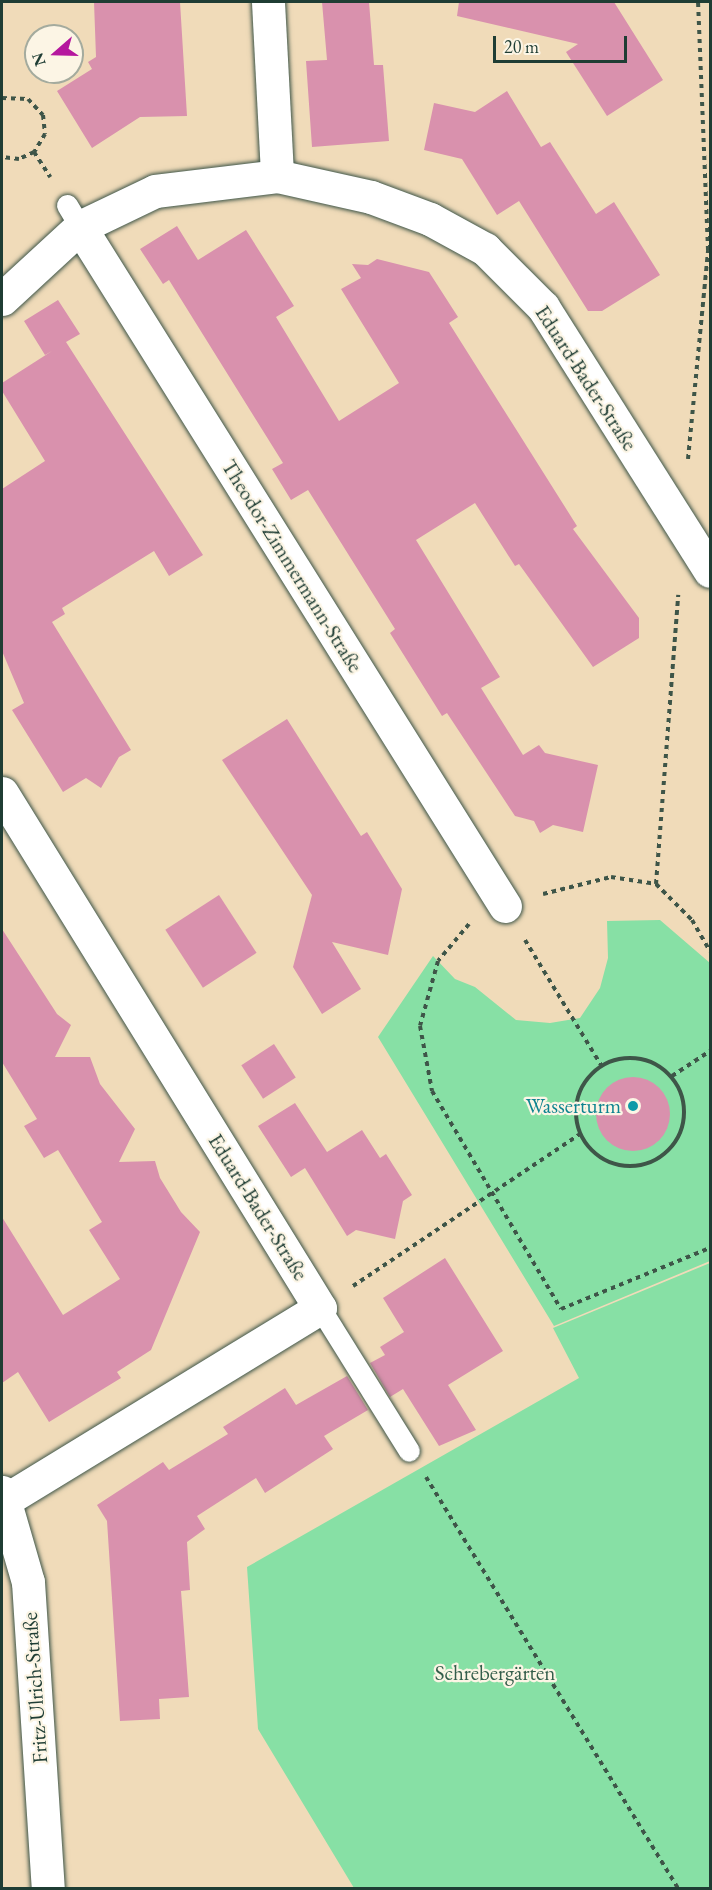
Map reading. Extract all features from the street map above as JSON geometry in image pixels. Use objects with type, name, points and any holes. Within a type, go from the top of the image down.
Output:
[{"type":"street","points":[[268,2],[277,176]]},
{"type":"street","name":"Eduard-Bader-Straße","points":[[2,299],[73,216],[155,191],[277,176],[371,197],[430,219],[485,249],[543,307],[711,571]]},
{"type":"street","name":"Theodor-Zimmermann-Straße","points":[[73,216],[505,906]]},
{"type":"street","name":"Eduard-Bader-Straße","points":[[2,793],[320,1308]]},
{"type":"street","points":[[4,1496],[320,1308]]},
{"type":"street","name":"Fritz-Ulrich-Straße","points":[[4,1496],[27,1582],[48,1888]]},
{"type":"lane","points":[[320,1308],[409,1451]]},
{"type":"path","points":[[656,884],[708,250],[698,2]]},
{"type":"path","points":[[2,98],[28,99],[43,115],[45,134],[34,152],[19,159],[2,157]]},
{"type":"path","points":[[711,951],[692,920],[656,884],[611,877],[505,906],[469,924],[438,961],[420,1026],[432,1091],[561,1309],[711,1248]]},
{"type":"path","points":[[505,906],[601,1065]]},
{"type":"path","points":[[672,1076],[711,1051]]},
{"type":"path","points":[[639,1057],[657,1064],[672,1076],[682,1094],[685,1114],[680,1135],[668,1151],[650,1163],[630,1167],[609,1162],[592,1151],[580,1134],[575,1115],[578,1095],[587,1078],[601,1065],[639,1057]]},
{"type":"path","points":[[320,1308],[490,1192],[580,1134]]},
{"type":"path","points":[[409,1451],[678,1888]]},
{"type":"green space","points":[[660,920],[710,963],[710,1261],[554,1326],[378,1037],[433,956],[455,979],[475,987],[516,1020],[550,1023],[580,1018],[600,988],[608,958],[607,921]]},
{"type":"green space","name":"Schrebergärten","points":[[710,1263],[710,1888],[354,1888],[258,1729],[247,1567],[579,1378],[553,1328]]},
{"type":"building","points":[[94,2],[180,2],[187,116],[140,117],[92,148],[57,91],[68,84],[84,84],[84,74],[92,69],[88,62],[96,57]]},
{"type":"building","points":[[322,2],[369,2],[374,65],[383,65],[389,141],[312,147],[306,61],[327,60]]},
{"type":"building","points":[[459,2],[614,2],[663,80],[607,116],[566,52],[578,44],[457,16]]},
{"type":"building","points":[[507,91],[541,147],[550,142],[596,214],[614,202],[660,275],[602,311],[588,311],[519,201],[497,215],[462,159],[424,150],[434,103],[475,112]]},
{"type":"building","points":[[177,226],[198,260],[246,230],[294,306],[276,317],[339,421],[399,383],[341,289],[361,278],[352,264],[368,265],[377,259],[429,272],[458,317],[449,323],[577,526],[573,529],[639,618],[639,638],[593,667],[519,564],[515,566],[475,503],[416,540],[500,677],[481,688],[523,755],[539,745],[545,753],[598,765],[583,832],[553,825],[540,833],[534,821],[515,816],[447,713],[442,716],[390,633],[395,629],[308,490],[291,500],[272,469],[283,463],[169,280],[163,284],[140,249]]},
{"type":"building","points":[[58,300],[80,334],[66,342],[203,555],[169,576],[154,551],[62,608],[65,614],[52,622],[131,750],[119,757],[101,788],[86,778],[63,792],[12,710],[24,703],[2,651],[2,489],[45,461],[2,391],[2,383],[52,351],[45,355],[24,321]]},
{"type":"building","points":[[287,719],[361,836],[367,832],[402,889],[388,955],[332,942],[361,989],[322,1014],[293,967],[312,895],[222,760]]},
{"type":"building","points":[[219,895],[257,953],[203,988],[165,930]]},
{"type":"building","points":[[2,929],[57,1014],[71,1025],[55,1057],[90,1057],[100,1084],[135,1129],[119,1162],[155,1161],[160,1178],[181,1212],[200,1232],[151,1350],[117,1372],[121,1378],[49,1422],[18,1372],[2,1383],[2,1217],[63,1315],[120,1279],[89,1230],[102,1222],[58,1150],[44,1158],[24,1126],[37,1119],[2,1062]]},
{"type":"building","points":[[274,1044],[296,1078],[263,1099],[241,1065]]},
{"type":"building","name":"Wasserturm","points":[[626,1077],[640,1077],[654,1083],[664,1093],[670,1107],[668,1128],[654,1145],[640,1151],[626,1151],[612,1145],[602,1135],[596,1121],[596,1107],[602,1093],[612,1083]]},
{"type":"building","points":[[295,1103],[327,1152],[362,1130],[380,1158],[386,1154],[412,1195],[403,1201],[395,1239],[356,1230],[347,1236],[305,1168],[291,1177],[258,1126]]},
{"type":"building","points":[[445,1258],[503,1351],[448,1385],[476,1430],[439,1446],[403,1389],[390,1397],[370,1363],[385,1355],[380,1347],[404,1332],[383,1298]]},
{"type":"building","points":[[347,1376],[368,1410],[324,1436],[333,1449],[265,1493],[256,1478],[197,1516],[205,1529],[187,1542],[190,1590],[181,1591],[189,1697],[159,1699],[160,1719],[120,1721],[107,1521],[97,1505],[163,1462],[169,1470],[228,1434],[223,1427],[285,1388],[296,1405]]},
{"type":"place","name":"Wasserturm","points":[[633,1106]]}]
